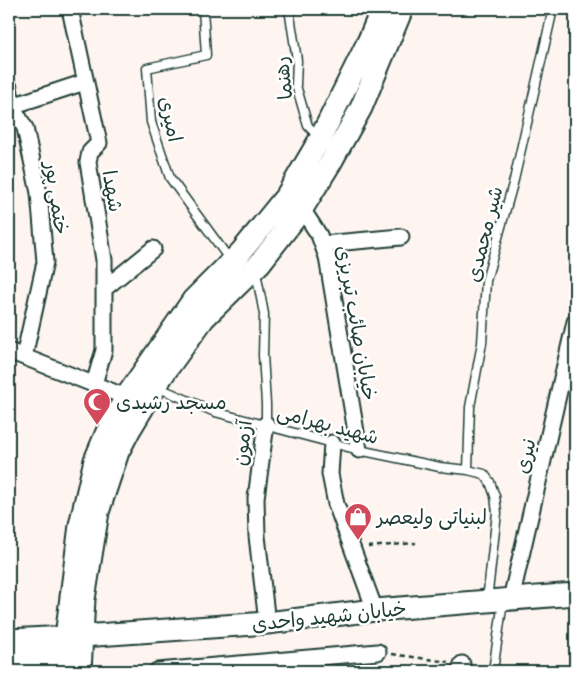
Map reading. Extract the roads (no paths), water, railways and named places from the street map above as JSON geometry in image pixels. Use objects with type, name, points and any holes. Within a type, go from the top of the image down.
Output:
[{"type":"main road","points":[[9,660],[69,667],[74,636],[84,599],[98,512],[118,452],[155,386],[204,318],[255,268],[302,209],[382,9]]},
{"type":"main road","points":[[74,636],[80,524],[95,460],[106,434],[126,397],[193,300],[231,262],[361,108],[402,9]]},
{"type":"main road","name":"خیابان شهید واحدی","points":[[9,640],[267,623],[375,610],[575,594]]},
{"type":"street","name":"شهدا","points":[[70,9],[99,143],[90,152],[88,162],[104,260],[104,350],[94,384]]},
{"type":"street","points":[[9,87],[12,106],[85,82]]},
{"type":"street","name":"ختمی پور","points":[[12,106],[25,128],[39,193],[45,262],[24,357]]},
{"type":"street","name":"خیابان صائب تبریزی","points":[[302,209],[328,256],[359,450]]},
{"type":"street","points":[[323,244],[401,237]]},
{"type":"street","points":[[104,289],[153,250]]},
{"type":"street","name":"نیری","points":[[500,600],[575,324]]},
{"type":"street","points":[[9,351],[126,397]]},
{"type":"street","name":"آزمون","points":[[266,424],[256,498],[257,536],[267,623]]},
{"type":"street","points":[[332,443],[330,474],[336,504],[375,610]]},
{"type":"street","points":[[157,671],[378,652]]},
{"type":"lane","name":"امیری","points":[[203,9],[206,55],[147,68],[151,122],[170,178],[231,262]]},
{"type":"lane","name":"رهنما","points":[[289,9],[297,60],[296,85],[308,126],[329,144]]},
{"type":"lane","name":"شیر محمدی","points":[[468,470],[470,407],[482,343],[486,281],[514,180],[553,9]]},
{"type":"lane","name":"آزمون","points":[[255,268],[264,314],[263,356],[266,424]]},
{"type":"lane","name":"شهید بهرامی","points":[[155,386],[216,412],[359,450],[440,467],[468,470]]},
{"type":"lane","points":[[468,470],[484,474],[496,496],[500,600],[493,671]]},
{"type":"place","name":"مسجد رشیدی","points":[[97,426]]},
{"type":"place","name":"لبنیاتی ولیعصر","points":[[358,541]]}]
